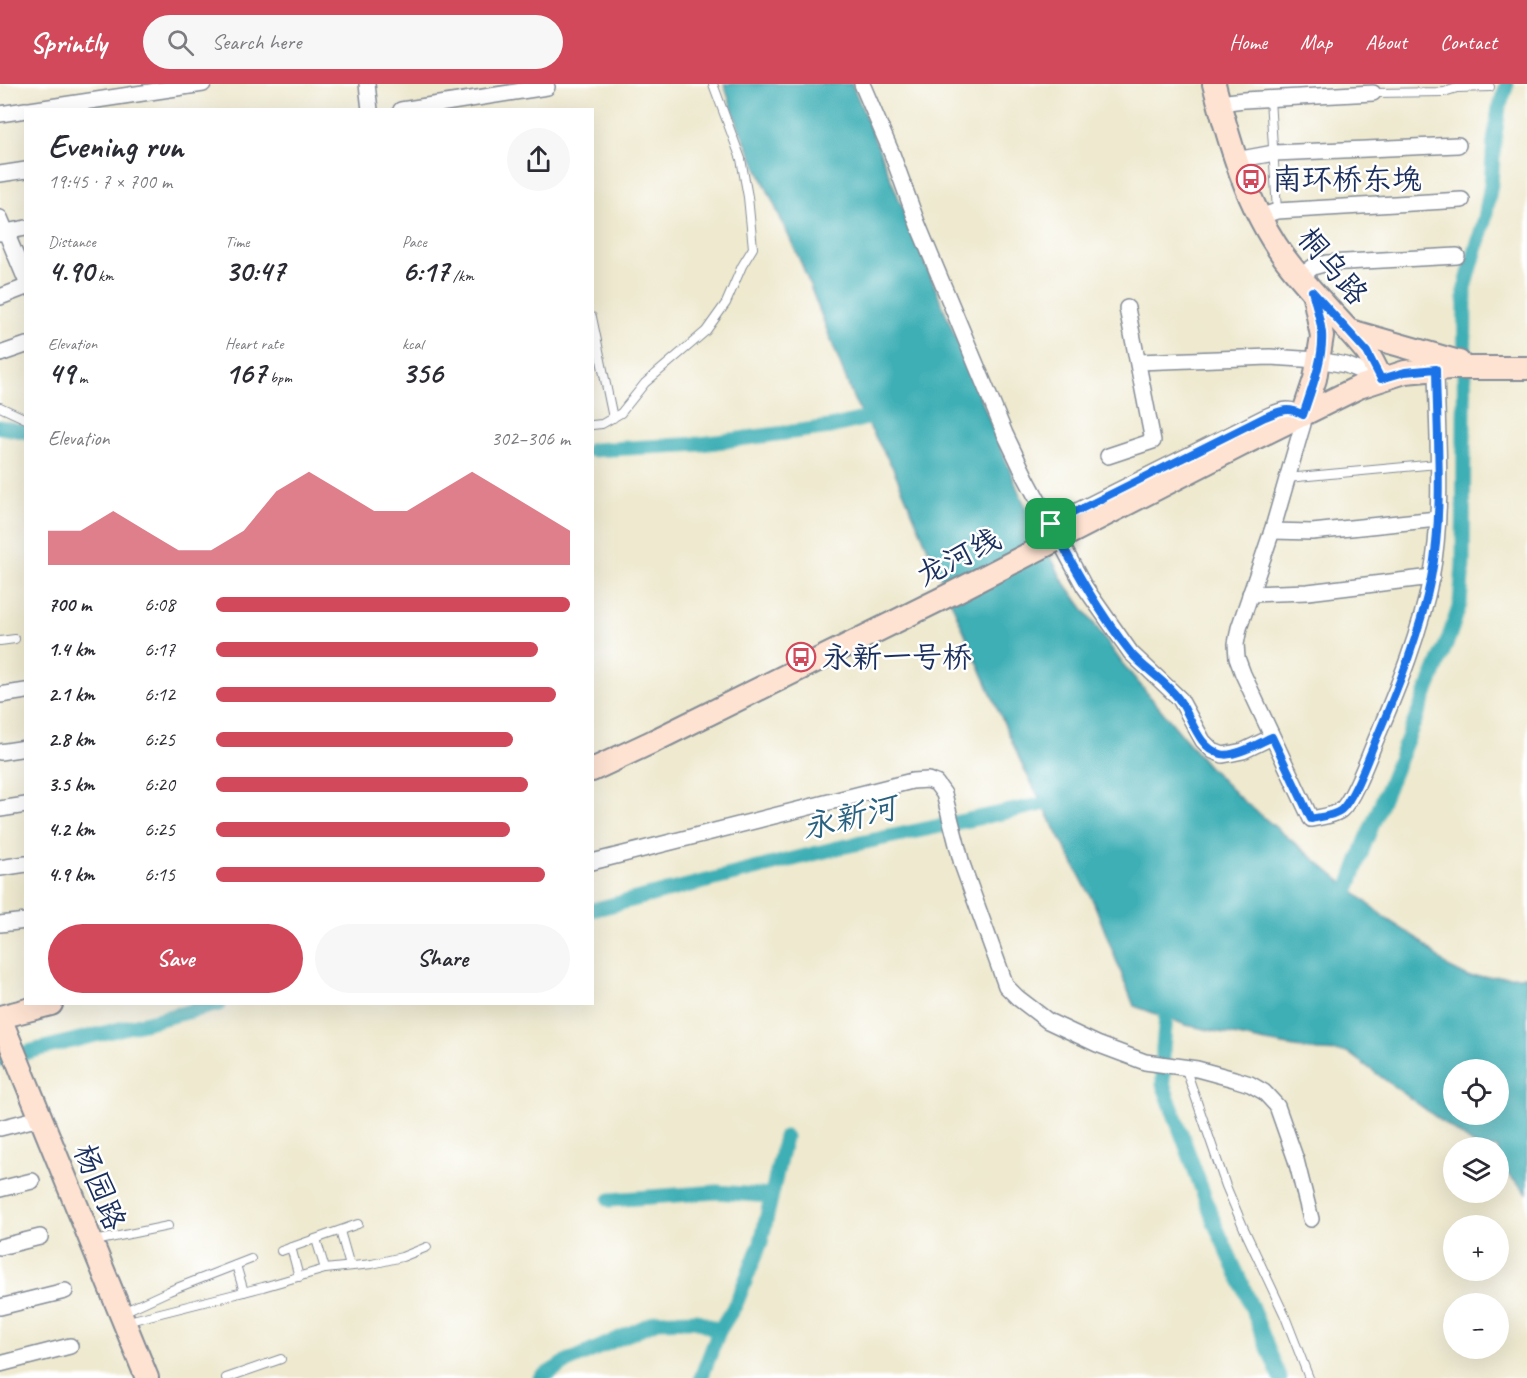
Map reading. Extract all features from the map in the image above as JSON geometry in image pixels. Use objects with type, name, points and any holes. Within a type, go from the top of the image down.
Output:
[{"type":"street","points":[[41,108],[203,84]]},
{"type":"street","points":[[367,84],[370,108]]},
{"type":"street","points":[[862,84],[1005,434],[1084,586],[1131,653],[1180,699],[1203,741],[1213,751],[1223,755],[1243,751],[1272,737]]},
{"type":"street","points":[[414,108],[547,87]]},
{"type":"street","points":[[1217,94],[1270,99],[1322,90],[1373,93]]},
{"type":"street","name":"桐乌路","points":[[1217,94],[1236,160],[1268,214],[1268,235],[1306,284],[1367,352],[1381,379]]},
{"type":"street","points":[[0,114],[24,111]]},
{"type":"street","points":[[1236,160],[1274,153],[1458,145]]},
{"type":"street","points":[[0,174],[24,170]]},
{"type":"street","points":[[1268,214],[1462,200]]},
{"type":"street","points":[[24,228],[2,227],[24,276]]},
{"type":"street","points":[[1443,369],[1437,464],[1437,519],[1432,577],[1420,625],[1396,692],[1352,794],[1341,810],[1311,819],[1237,658],[1236,644],[1239,627],[1272,531],[1315,379],[1322,336],[1320,316],[1306,284],[1313,267],[1328,263],[1457,256]]},
{"type":"street","points":[[0,297],[24,288]]},
{"type":"street","points":[[1108,456],[1153,441],[1126,308]]},
{"type":"street","points":[[1346,329],[1481,368]]},
{"type":"street","points":[[0,354],[24,346]]},
{"type":"street","points":[[1138,362],[1270,357],[1318,360],[1346,365],[1381,379]]},
{"type":"street","name":"龙河线","points":[[594,769],[955,592],[1359,387],[1405,372],[1527,368]]},
{"type":"street","points":[[1051,524],[1265,417],[1292,409],[1303,415]]},
{"type":"street","points":[[1272,531],[1311,532],[1437,519]]},
{"type":"street","points":[[1250,594],[1308,592],[1432,577]]},
{"type":"street","points":[[0,695],[24,691]]},
{"type":"street","points":[[0,752],[24,748]]},
{"type":"street","points":[[594,861],[912,781],[928,780],[936,783],[944,794],[960,854],[1006,986],[1017,998],[1048,1020],[1097,1044],[1145,1062],[1182,1067],[1250,1084],[1264,1092],[1277,1106],[1296,1160],[1311,1219]]},
{"type":"street","points":[[0,808],[24,805]]},
{"type":"street","points":[[0,868],[24,864]]},
{"type":"street","points":[[0,924],[24,921]]},
{"type":"street","points":[[3,1023],[48,1005]]},
{"type":"street","name":"杨园路","points":[[3,1023],[147,1378]]},
{"type":"street","points":[[0,1128],[40,1118]]},
{"type":"street","points":[[0,1189],[32,1180]]},
{"type":"street","points":[[0,1247],[40,1237]]},
{"type":"street","points":[[0,1307],[65,1291]]},
{"type":"street","points":[[0,1364],[70,1346]]},
{"type":"lane","points":[[594,425],[602,424],[621,413],[645,383],[706,331],[726,303],[742,266],[753,248],[748,197],[741,159],[713,84]]},
{"type":"lane","points":[[1373,93],[1444,92],[1456,88],[1490,87]]},
{"type":"lane","points":[[1268,214],[1274,153],[1270,99]]},
{"type":"lane","points":[[594,327],[613,418]]},
{"type":"lane","points":[[0,407],[24,418]]},
{"type":"lane","points":[[1287,478],[1437,464]]},
{"type":"lane","points":[[0,641],[15,639]]},
{"type":"lane","points":[[1182,1067],[1226,1186],[1284,1314],[1309,1378]]},
{"type":"lane","points":[[280,1251],[358,1224]]},
{"type":"lane","points":[[91,1242],[168,1226]]},
{"type":"lane","points":[[340,1230],[350,1266]]},
{"type":"lane","points":[[316,1239],[325,1269]]},
{"type":"lane","points":[[291,1247],[299,1276]]},
{"type":"lane","points":[[122,1318],[244,1292],[325,1269],[402,1257],[427,1247]]},
{"type":"lane","points":[[122,1318],[251,1259]]},
{"type":"lane","points":[[236,1265],[244,1292]]},
{"type":"lane","points":[[226,1378],[280,1359]]},
{"type":"water","points":[[724,84],[852,84],[1020,495],[1062,579],[1122,663],[1207,765],[1240,798],[1388,920],[1418,939],[1448,967],[1468,977],[1527,976],[1527,1193],[1509,1176],[1509,1137],[1463,1137],[1447,1125],[1509,1125],[1509,1059],[1443,1059],[1443,1122],[1347,1052],[1318,1051],[1186,1025],[1134,1006],[1094,903],[1023,767],[893,468],[854,400],[802,265],[739,128]]},
{"type":"waterway","points":[[1342,906],[1460,604],[1463,564],[1465,288],[1485,218],[1499,108],[1507,84]]},
{"type":"waterway","points":[[594,450],[701,444],[830,427],[884,414]]},
{"type":"waterway","points":[[0,427],[24,432]]},
{"type":"waterway","name":"永新河","points":[[594,909],[837,848],[1048,803],[1061,797]]},
{"type":"waterway","points":[[1174,1001],[1166,1017],[1163,1084],[1214,1222],[1280,1378]]},
{"type":"waterway","name":"永新河","points":[[0,1059],[215,1005]]},
{"type":"waterway","points":[[701,1378],[719,1331],[736,1304],[761,1242],[785,1137]]},
{"type":"waterway","points":[[610,1200],[717,1192],[771,1196]]},
{"type":"waterway","points":[[540,1378],[565,1363],[657,1321],[696,1320],[719,1331]]},
{"type":"place","name":"南环桥东堍","points":[[1251,179]]},
{"type":"place","name":"永新一号桥","points":[[801,657]]},
{"type":"route","points":[[1312,291],[1367,352],[1381,379],[1405,372],[1436,369],[1438,502],[1432,577],[1420,625],[1396,692],[1352,794],[1341,810],[1311,819],[1272,737],[1243,751],[1223,755],[1213,751],[1203,741],[1180,699],[1131,653],[1096,604],[1051,524],[1265,417],[1292,409],[1303,415],[1315,379],[1322,336],[1320,316],[1312,291]]}]
